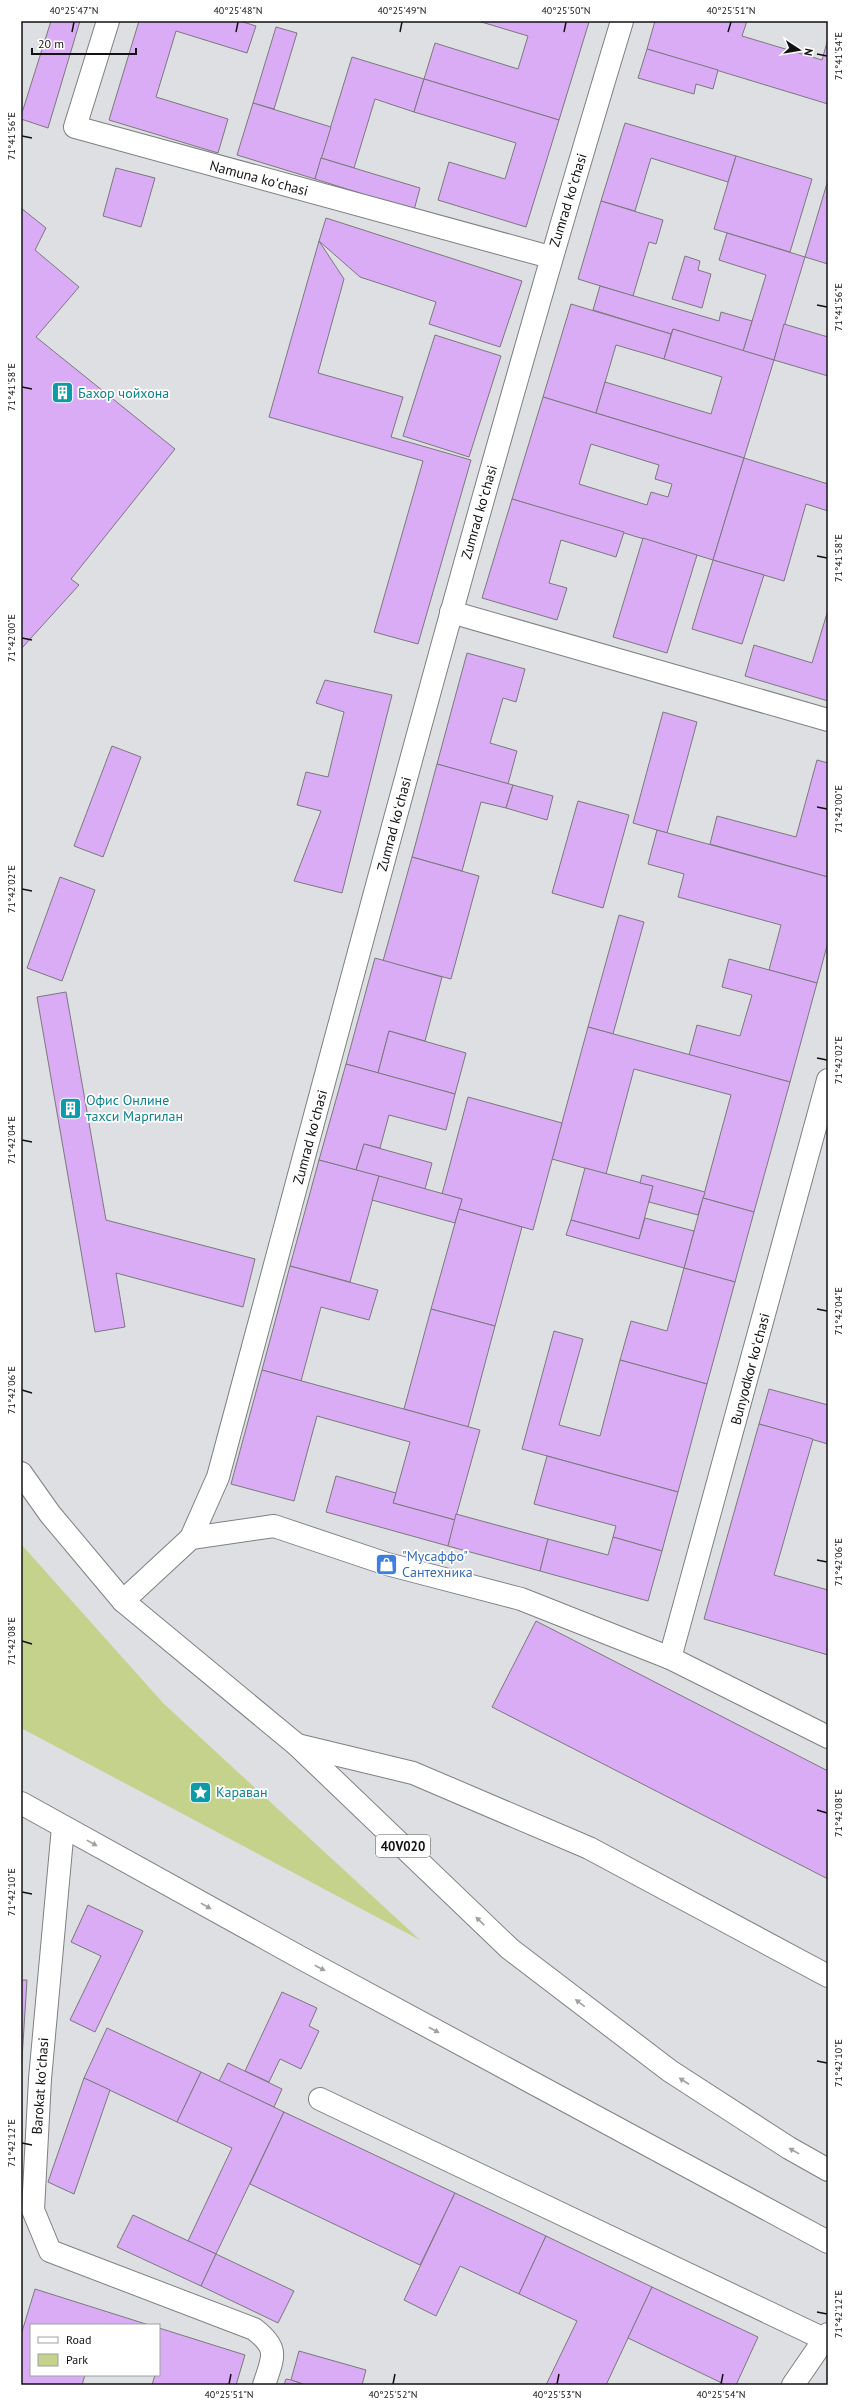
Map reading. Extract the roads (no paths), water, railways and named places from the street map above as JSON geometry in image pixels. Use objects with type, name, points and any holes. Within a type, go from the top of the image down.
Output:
[{"type":"street","name":"Namuna koʻchasi","points":[[108,21],[75,127],[550,257]]},
{"type":"street","name":"Zumrad koʻchasi","points":[[123,1601],[191,1538],[218,1477],[451,612],[550,257],[622,21]]},
{"type":"street","points":[[451,612],[828,720]]},
{"type":"street","name":"Bunyodkor koʻchasi","points":[[670,1658],[828,1080]]},
{"type":"street","name":"40V020","points":[[21,1473],[50,1514],[123,1601],[297,1745],[510,1949],[670,2071],[789,2148],[828,2170]]},
{"type":"street","points":[[191,1538],[274,1526],[387,1564],[521,1599],[670,1658],[828,1737]]},
{"type":"street","points":[[297,1745],[413,1773],[589,1848],[828,1976]]},
{"type":"street","points":[[21,1804],[303,1960],[828,2242]]},
{"type":"street","name":"Barokat koʻchasi","points":[[63,1827],[40,2079],[33,2210],[50,2251],[254,2329],[269,2341],[273,2356],[264,2385]]},
{"type":"street","points":[[320,2099],[826,2337],[793,2385]]},
{"type":"place","name":"Бахор чойхона","points":[[63,393]]},
{"type":"place","name":"Офис Онлине тахси Маргилан","points":[[71,1108]]},
{"type":"place","name":"\"Мусаффо\" Сантехника","points":[[387,1564]]},
{"type":"place","name":"Караван","points":[[200,1792]]}]
